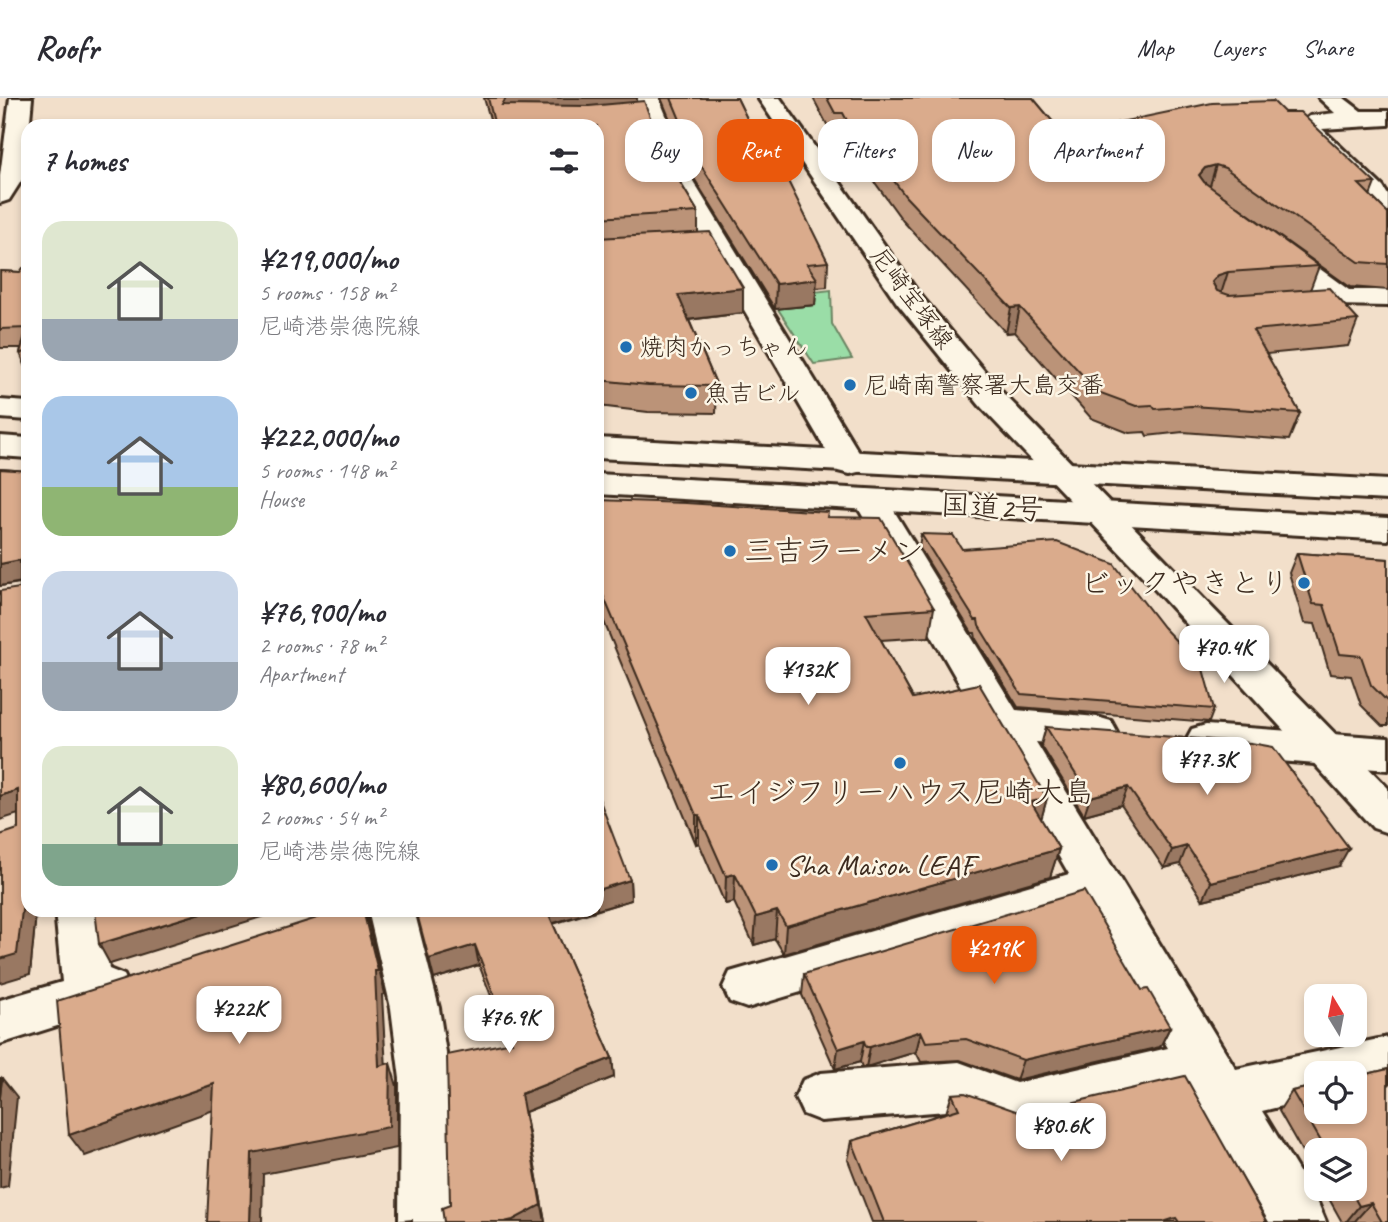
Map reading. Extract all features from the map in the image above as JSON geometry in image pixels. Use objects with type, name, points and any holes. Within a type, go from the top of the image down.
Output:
[{"type":"main road","points":[[14,181],[22,98]]},
{"type":"main road","name":"尼崎宝塚線","points":[[769,98],[907,298],[992,400],[1388,816]]},
{"type":"main road","points":[[1330,98],[1355,118]]},
{"type":"main road","points":[[627,116],[651,105],[705,247],[850,464]]},
{"type":"main road","points":[[1388,118],[1318,121],[1308,127],[1325,148],[1371,187],[1388,219]]},
{"type":"main road","points":[[1252,231],[1343,299]]},
{"type":"main road","points":[[1302,303],[1388,298]]},
{"type":"main road","points":[[0,409],[21,410]]},
{"type":"main road","points":[[0,446],[21,447]]},
{"type":"main road","name":"国道2号","points":[[604,448],[850,464],[1388,491]]},
{"type":"main road","name":"国道2号","points":[[604,484],[871,501],[1289,521],[1388,529]]},
{"type":"main road","points":[[871,501],[1299,1222]]},
{"type":"main road","points":[[1001,724],[1388,754]]},
{"type":"main road","points":[[747,987],[1097,884]]},
{"type":"main road","points":[[79,917],[88,996]]},
{"type":"main road","points":[[393,917],[415,1008],[425,1079],[426,1222]]},
{"type":"main road","points":[[0,1022],[149,976]]},
{"type":"main road","points":[[1367,1065],[1388,1060]]},
{"type":"main road","points":[[821,1097],[960,1086],[1016,1107],[1129,1082],[1304,1076]]},
{"type":"green space","points":[[831,290],[832,324],[852,359],[814,364],[770,297]]},
{"type":"building","points":[[488,98],[506,98],[502,105],[589,106],[644,101],[651,119],[625,119],[625,182],[680,182],[698,212],[604,218],[604,119],[493,119]]},
{"type":"building","points":[[671,98],[737,98],[747,119],[717,119],[717,182],[788,182],[828,262],[807,264],[817,279],[776,284],[703,169],[703,119],[680,119]]},
{"type":"building","points":[[827,98],[1033,98],[1050,119],[1029,119],[1029,182],[1165,182],[1165,119],[1135,119],[1212,103],[1273,101],[1284,112],[1300,112],[1375,183],[1359,184],[1388,213],[1388,264],[1359,262],[1225,168],[1216,165],[1205,168],[1199,175],[1204,182],[1319,266],[1228,272],[1218,275],[1212,282],[1217,291],[1229,295],[1329,288],[1358,320],[1253,330],[1300,413],[1191,406],[1155,409],[1152,405],[1136,406],[1098,392],[1020,307],[1011,308],[906,197],[895,182],[918,182],[918,119],[846,119],[843,113],[835,113]]},
{"type":"building","points":[[710,232],[743,288],[678,295],[717,386],[648,385],[604,381],[604,238]]},
{"type":"building","points":[[0,271],[20,272],[21,328],[0,329]]},
{"type":"building","points":[[0,469],[21,470],[21,917],[17,954],[0,959],[0,835],[18,829],[18,790],[0,796],[0,591],[20,588],[20,560],[0,564]]},
{"type":"building","points":[[604,500],[828,512],[827,517],[881,518],[934,608],[866,613],[913,698],[979,684],[1047,798],[1031,802],[1059,849],[786,926],[777,911],[756,917],[735,874],[726,876],[699,815],[696,815],[604,598]]},
{"type":"building","points":[[921,534],[953,535],[962,549],[1057,542],[1114,564],[1163,627],[1203,669],[1214,709],[1021,694],[979,626],[978,620],[975,620]]},
{"type":"building","points":[[1297,553],[1388,559],[1388,702],[1371,685],[1361,656],[1340,654],[1324,605],[1313,604]]},
{"type":"building","points":[[1046,727],[1273,747],[1349,848],[1211,882],[1187,846],[1172,850],[1128,787],[1090,797]]},
{"type":"building","points":[[604,811],[630,880],[604,888]]},
{"type":"building","points":[[1084,891],[1142,990],[1148,989],[1170,1027],[1023,1060],[966,1039],[926,1042],[921,1031],[870,1047],[866,1047],[864,1041],[838,1049],[804,974]]},
{"type":"building","points":[[96,917],[188,917],[99,944]]},
{"type":"building","points":[[320,917],[365,917],[378,971],[375,971],[379,1066],[390,1063],[389,1127],[252,1153],[250,1222],[207,1222],[214,1084],[69,1135],[57,1001]]},
{"type":"building","points":[[418,917],[550,917],[612,1058],[521,1094],[541,1205],[513,1220],[444,1222],[442,1208],[450,1205],[447,1055],[512,1042],[475,945],[429,959]]},
{"type":"building","points":[[1388,1069],[1388,1222],[1382,1222],[1371,1203],[1359,1206],[1356,1201],[1367,1201],[1367,1138],[1319,1138],[1311,1124],[1367,1124],[1367,1074]]},
{"type":"building","points":[[1185,1076],[1267,1222],[1179,1222],[1176,1218],[1163,1222],[884,1222],[852,1141],[959,1109],[952,1094],[965,1093],[1024,1114]]},
{"type":"building","points":[[1304,1088],[1304,1112],[1292,1091]]},
{"type":"place","name":"焼肉かっちゃん","points":[[626,347]]},
{"type":"place","name":"尼崎南警察署大島交番","points":[[850,385]]},
{"type":"place","name":"魚吉ビル","points":[[691,393]]},
{"type":"place","name":"三吉ラーメン","points":[[730,551]]},
{"type":"place","name":"ビックやきとり","points":[[1304,583]]},
{"type":"place","name":"エイジフリーハウス尼崎大島","points":[[900,763]]},
{"type":"place","name":"Sha Maison LEAF","points":[[772,865]]}]
